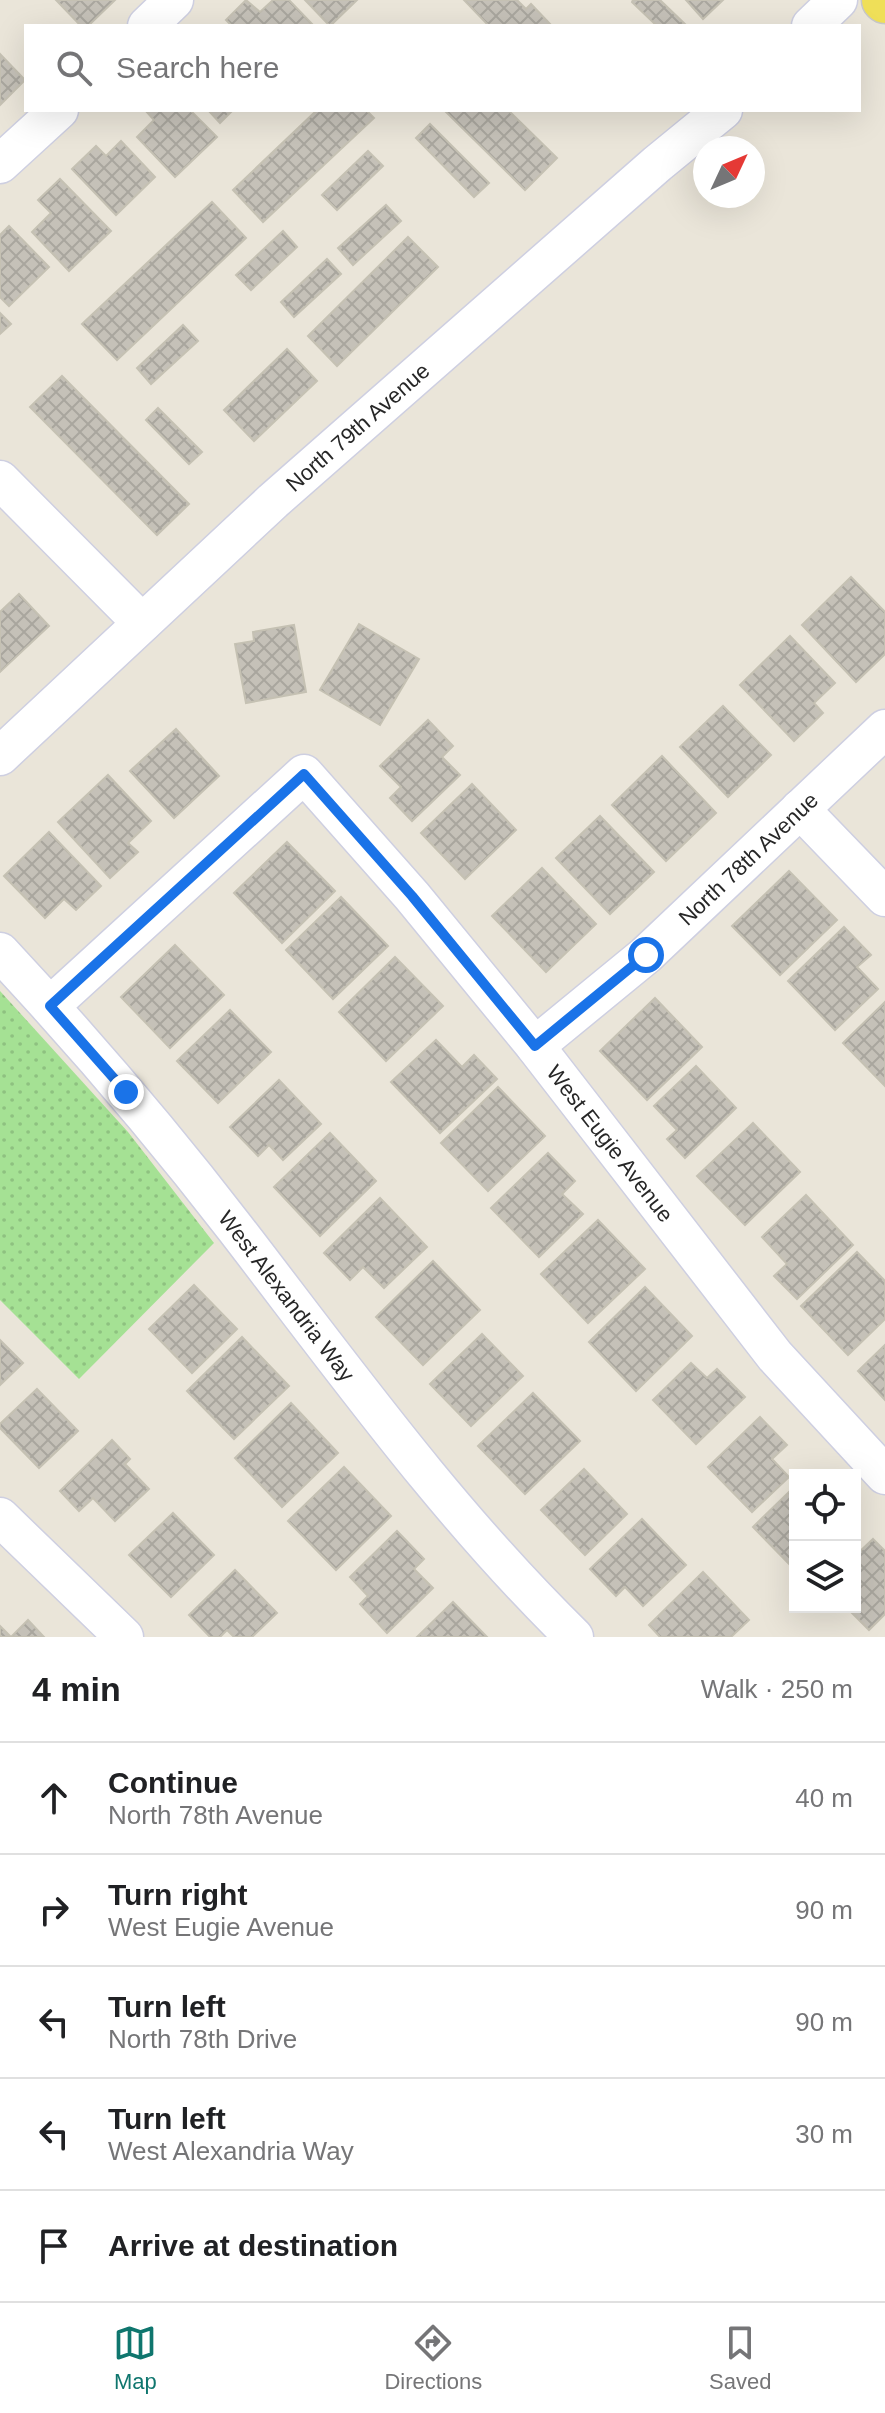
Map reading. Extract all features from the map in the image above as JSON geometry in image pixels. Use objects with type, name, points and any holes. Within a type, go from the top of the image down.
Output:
[{"type":"street","points":[[149,24],[174,0]]},
{"type":"street","points":[[813,24],[838,0]]},
{"type":"street","points":[[0,164],[57,112]]},
{"type":"street","name":"North 79th Avenue","points":[[0,756],[285,491],[657,164],[721,112]]},
{"type":"street","points":[[0,480],[142,623]]},
{"type":"street","name":"North 78th Avenue","points":[[535,1046],[646,955],[885,729]]},
{"type":"street","name":"West Eugie Avenue","points":[[50,1006],[304,774],[412,896],[535,1046],[775,1356],[885,1475]]},
{"type":"street","points":[[800,809],[885,897]]},
{"type":"street","name":"West Alexandria Way","points":[[0,952],[126,1092],[429,1480],[574,1637]]},
{"type":"street","points":[[0,1517],[124,1637]]},
{"type":"green space","points":[[0,991],[128,1132],[214,1243],[79,1379],[0,1300]]},
{"type":"building","points":[[56,0],[115,0],[90,24],[79,24]]},
{"type":"building","points":[[246,0],[260,12],[273,0],[289,0],[312,24],[230,24],[226,20]]},
{"type":"building","points":[[305,0],[357,0],[332,24],[328,24]]},
{"type":"building","points":[[464,0],[517,0],[526,9],[531,4],[550,24],[487,24]]},
{"type":"building","points":[[660,0],[685,24],[655,24],[632,2]]},
{"type":"building","points":[[686,0],[723,0],[703,19]]},
{"type":"building","points":[[0,54],[24,81],[0,105]]},
{"type":"building","points":[[147,112],[192,112],[217,137],[175,177],[137,137],[154,120]]},
{"type":"building","points":[[210,112],[231,112],[220,123]]},
{"type":"building","points":[[315,112],[368,112],[374,118],[263,222],[233,190]]},
{"type":"building","points":[[446,112],[510,112],[557,158],[525,190]]},
{"type":"building","points":[[430,124],[489,183],[474,197],[416,138]]},
{"type":"building","points":[[121,141],[155,177],[116,215],[72,169],[96,146],[106,156]]},
{"type":"building","points":[[368,151],[383,166],[337,210],[322,195]]},
{"type":"building","points":[[60,179],[111,231],[69,271],[32,232],[51,213],[38,200]]},
{"type":"building","points":[[212,202],[246,238],[117,360],[82,324]]},
{"type":"building","points":[[386,205],[401,221],[353,265],[338,248]]},
{"type":"building","points":[[9,226],[49,267],[9,306],[0,297],[0,235]]},
{"type":"building","points":[[283,231],[297,247],[251,290],[236,275]]},
{"type":"building","points":[[408,237],[438,267],[337,366],[308,336]]},
{"type":"building","points":[[327,259],[341,274],[294,317],[281,302]]},
{"type":"building","points":[[0,313],[11,324],[0,334]]},
{"type":"building","points":[[183,325],[198,341],[151,384],[137,368]]},
{"type":"building","points":[[287,349],[317,381],[254,441],[224,410]]},
{"type":"building","points":[[62,376],[189,504],[157,535],[30,407]]},
{"type":"building","points":[[158,408],[202,452],[189,464],[146,420]]},
{"type":"building","points":[[851,577],[885,612],[885,654],[856,682],[802,625]]},
{"type":"building","points":[[19,594],[49,626],[0,672],[0,612]]},
{"type":"building","points":[[359,624],[419,659],[380,725],[320,690]]},
{"type":"building","points":[[294,625],[306,692],[246,703],[235,644],[254,641],[253,632]]},
{"type":"building","points":[[790,636],[835,683],[814,703],[823,713],[794,741],[740,685]]},
{"type":"building","points":[[723,706],[771,755],[728,797],[680,747]]},
{"type":"building","points":[[428,720],[453,746],[442,757],[460,775],[412,821],[390,798],[401,787],[380,766]]},
{"type":"building","points":[[176,729],[219,776],[174,818],[130,771]]},
{"type":"building","points":[[662,756],[716,813],[666,861],[612,805]]},
{"type":"building","points":[[108,775],[151,821],[128,843],[138,852],[110,878],[58,822]]},
{"type":"building","points":[[472,784],[516,830],[465,879],[421,833]]},
{"type":"building","points":[[600,816],[654,872],[610,914],[556,858]]},
{"type":"building","points":[[49,832],[101,886],[76,910],[64,899],[45,918],[4,876]]},
{"type":"building","points":[[287,842],[335,891],[282,943],[234,893]]},
{"type":"building","points":[[542,868],[596,924],[546,972],[492,916]]},
{"type":"building","points":[[789,871],[837,920],[780,975],[732,926]]},
{"type":"building","points":[[341,897],[388,946],[333,999],[286,950]]},
{"type":"building","points":[[844,927],[871,955],[857,967],[878,989],[835,1030],[788,981]]},
{"type":"building","points":[[175,945],[224,995],[170,1048],[121,997]]},
{"type":"building","points":[[395,957],[443,1006],[386,1061],[339,1012]]},
{"type":"building","points":[[655,998],[702,1047],[647,1100],[600,1051]]},
{"type":"building","points":[[885,1002],[885,1086],[843,1043]]},
{"type":"building","points":[[230,1010],[271,1052],[218,1103],[177,1061]]},
{"type":"building","points":[[436,1040],[462,1067],[474,1055],[497,1079],[440,1133],[391,1082]]},
{"type":"building","points":[[696,1066],[736,1108],[685,1158],[667,1139],[677,1130],[654,1106]]},
{"type":"building","points":[[279,1080],[321,1124],[283,1160],[269,1145],[258,1156],[230,1127]]},
{"type":"building","points":[[498,1087],[545,1136],[488,1191],[441,1143]]},
{"type":"building","points":[[753,1123],[800,1172],[745,1225],[697,1176]]},
{"type":"building","points":[[330,1133],[376,1181],[320,1236],[274,1187]]},
{"type":"building","points":[[548,1153],[575,1181],[562,1194],[583,1214],[539,1257],[491,1208]]},
{"type":"building","points":[[806,1195],[853,1245],[797,1299],[774,1276],[787,1264],[762,1237]]},
{"type":"building","points":[[380,1198],[427,1247],[384,1288],[363,1267],[350,1280],[324,1253]]},
{"type":"building","points":[[598,1220],[645,1269],[588,1323],[541,1274]]},
{"type":"building","points":[[857,1252],[885,1281],[885,1319],[848,1355],[801,1306]]},
{"type":"building","points":[[433,1261],[480,1310],[423,1365],[376,1317]]},
{"type":"building","points":[[194,1285],[237,1329],[192,1373],[149,1329]]},
{"type":"building","points":[[645,1287],[692,1336],[636,1391],[589,1342]]},
{"type":"building","points":[[482,1334],[523,1376],[471,1426],[430,1384]]},
{"type":"building","points":[[242,1337],[289,1386],[234,1439],[187,1391]]},
{"type":"building","points":[[0,1340],[23,1363],[0,1385]]},
{"type":"building","points":[[885,1345],[885,1400],[858,1371]]},
{"type":"building","points":[[691,1363],[707,1378],[717,1369],[745,1397],[696,1444],[653,1400]]},
{"type":"building","points":[[37,1389],[78,1431],[39,1468],[0,1428],[0,1424]]},
{"type":"building","points":[[533,1393],[580,1441],[525,1494],[478,1446]]},
{"type":"building","points":[[291,1403],[338,1453],[282,1507],[235,1458]]},
{"type":"building","points":[[760,1417],[787,1445],[772,1459],[789,1477],[752,1512],[708,1467]]},
{"type":"building","points":[[112,1440],[130,1459],[125,1464],[149,1489],[115,1521],[93,1498],[79,1511],[60,1491]]},
{"type":"building","points":[[344,1467],[391,1516],[336,1570],[288,1521]]},
{"type":"building","points":[[584,1469],[627,1514],[585,1555],[541,1510]]},
{"type":"building","points":[[789,1492],[789,1564],[753,1527]]},
{"type":"building","points":[[173,1513],[214,1555],[171,1597],[129,1555]]},
{"type":"building","points":[[642,1519],[686,1565],[643,1606],[625,1587],[616,1596],[590,1569]]},
{"type":"building","points":[[397,1531],[424,1559],[414,1569],[433,1588],[387,1633],[360,1604],[368,1596],[350,1577]]},
{"type":"building","points":[[873,1539],[885,1551],[885,1614],[869,1630],[852,1613],[861,1613],[861,1550]]},
{"type":"building","points":[[235,1570],[277,1613],[252,1637],[234,1637],[227,1630],[220,1637],[210,1637],[189,1615]]},
{"type":"building","points":[[703,1572],[749,1620],[731,1637],[660,1637],[649,1625]]},
{"type":"building","points":[[453,1602],[487,1637],[417,1637]]},
{"type":"building","points":[[28,1620],[44,1637],[11,1637]]},
{"type":"building","points":[[0,1626],[11,1637],[0,1637]]},
{"type":"route","points":[[126,1092],[50,1006],[304,774],[412,896],[535,1046],[646,955]]}]
